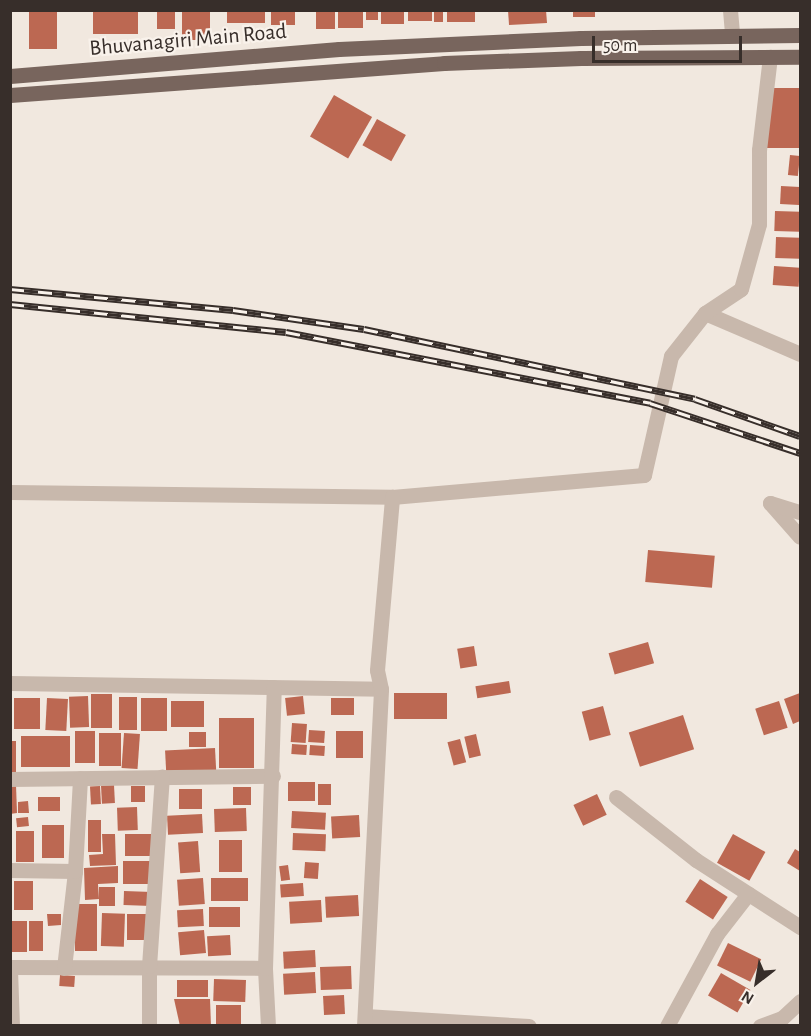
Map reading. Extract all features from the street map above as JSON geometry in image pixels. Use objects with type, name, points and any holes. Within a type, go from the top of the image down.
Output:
[{"type":"main road","name":"Bhuvanagiri Main Road","points":[[10,76],[339,49],[732,34],[801,35]]},
{"type":"main road","name":"Bhuvanagiri Main Road","points":[[10,95],[444,63],[801,57]]},
{"type":"street","points":[[730,10],[732,34]]},
{"type":"street","points":[[10,492],[392,497],[644,475],[671,356],[705,313],[741,289],[759,224],[759,150],[770,57]]},
{"type":"street","points":[[705,313],[801,354]]},
{"type":"street","points":[[392,497],[377,670],[381,689],[365,1021],[529,1026]]},
{"type":"street","points":[[801,512],[770,502],[801,537]]},
{"type":"street","points":[[10,683],[381,689]]},
{"type":"street","points":[[268,1026],[265,968],[273,776],[274,687]]},
{"type":"street","points":[[149,1026],[149,966],[162,776]]},
{"type":"street","points":[[10,779],[273,776]]},
{"type":"street","points":[[64,968],[75,871],[80,778]]},
{"type":"street","points":[[616,797],[748,894],[801,927]]},
{"type":"street","points":[[10,870],[75,871]]},
{"type":"street","points":[[667,1026],[717,934],[748,894]]},
{"type":"street","points":[[12,1026],[10,968],[149,966],[265,968]]},
{"type":"street","points":[[760,1026],[782,1018],[801,1001]]},
{"type":"building","points":[[29,10],[57,10],[57,49],[29,49]]},
{"type":"building","points":[[93,10],[138,10],[138,34],[93,34]]},
{"type":"building","points":[[157,10],[175,10],[175,29],[157,29]]},
{"type":"building","points":[[182,10],[210,10],[210,40],[182,40]]},
{"type":"building","points":[[227,10],[265,10],[265,23],[227,23]]},
{"type":"building","points":[[271,10],[295,10],[295,25],[271,25]]},
{"type":"building","points":[[316,10],[335,10],[335,29],[316,29]]},
{"type":"building","points":[[338,10],[363,10],[363,28],[338,28]]},
{"type":"building","points":[[366,10],[378,10],[378,20],[366,20]]},
{"type":"building","points":[[381,10],[404,10],[404,24],[381,24]]},
{"type":"building","points":[[408,10],[432,10],[432,21],[408,21]]},
{"type":"building","points":[[434,10],[443,10],[443,22],[434,22]]},
{"type":"building","points":[[447,10],[475,10],[475,22],[447,22]]},
{"type":"building","points":[[508,10],[546,10],[547,23],[509,25]]},
{"type":"building","points":[[573,10],[595,10],[595,17],[573,17]]},
{"type":"building","points":[[767,88],[800,88],[800,148],[767,148]]},
{"type":"building","points":[[334,95],[372,117],[348,159],[310,137]]},
{"type":"building","points":[[377,119],[406,135],[391,161],[362,145]]},
{"type":"building","points":[[790,155],[800,156],[798,176],[788,175]]},
{"type":"building","points":[[781,186],[800,187],[799,205],[780,204]]},
{"type":"building","points":[[775,211],[800,212],[799,232],[774,231]]},
{"type":"building","points":[[776,237],[800,238],[799,259],[775,258]]},
{"type":"building","points":[[774,266],[800,268],[799,287],[773,285]]},
{"type":"building","points":[[648,550],[715,556],[712,588],[645,582]]},
{"type":"building","points":[[648,642],[654,663],[615,674],[609,653]]},
{"type":"building","points":[[474,646],[477,666],[460,668],[457,649]]},
{"type":"building","points":[[509,681],[511,693],[477,698],[475,686]]},
{"type":"building","points":[[394,693],[447,693],[447,719],[394,719]]},
{"type":"building","points":[[800,693],[800,721],[793,724],[784,699]]},
{"type":"building","points":[[91,694],[112,694],[112,728],[91,728]]},
{"type":"building","points":[[88,696],[89,727],[70,728],[69,697]]},
{"type":"building","points":[[303,696],[305,714],[287,716],[285,698]]},
{"type":"building","points":[[119,697],[137,697],[137,730],[119,730]]},
{"type":"building","points":[[14,698],[40,698],[40,729],[14,729]]},
{"type":"building","points":[[47,698],[68,699],[66,731],[45,730]]},
{"type":"building","points":[[141,698],[167,698],[167,731],[141,731]]},
{"type":"building","points":[[331,698],[354,698],[354,715],[331,715]]},
{"type":"building","points":[[171,701],[204,701],[204,727],[171,727]]},
{"type":"building","points":[[779,701],[788,728],[764,735],[755,709]]},
{"type":"building","points":[[603,706],[611,735],[590,741],[582,712]]},
{"type":"building","points":[[683,715],[694,749],[640,767],[629,733]]},
{"type":"building","points":[[219,718],[254,718],[254,768],[219,768]]},
{"type":"building","points":[[292,723],[307,724],[306,743],[291,742]]},
{"type":"building","points":[[309,730],[325,731],[324,743],[308,742]]},
{"type":"building","points":[[75,731],[95,731],[95,763],[75,763]]},
{"type":"building","points":[[336,731],[363,731],[363,758],[336,758]]},
{"type":"building","points":[[189,732],[206,732],[206,747],[189,747]]},
{"type":"building","points":[[99,733],[121,733],[121,766],[99,766]]},
{"type":"building","points":[[124,733],[140,734],[138,769],[122,768]]},
{"type":"building","points":[[476,734],[481,755],[469,758],[464,737]]},
{"type":"building","points":[[21,736],[70,736],[70,767],[21,767]]},
{"type":"building","points":[[460,739],[466,762],[454,766],[447,742]]},
{"type":"building","points":[[10,741],[16,741],[16,772],[10,772]]},
{"type":"building","points":[[292,744],[307,745],[306,755],[291,754]]},
{"type":"building","points":[[310,745],[325,746],[324,756],[309,755]]},
{"type":"building","points":[[215,748],[216,770],[166,773],[165,751]]},
{"type":"building","points":[[288,782],[315,782],[315,801],[288,801]]},
{"type":"building","points":[[318,784],[331,784],[331,805],[318,805]]},
{"type":"building","points":[[10,785],[16,785],[17,813],[10,814]]},
{"type":"building","points":[[114,785],[115,803],[102,804],[101,786]]},
{"type":"building","points":[[100,786],[101,804],[91,804],[90,787]]},
{"type":"building","points":[[131,786],[145,786],[145,802],[131,802]]},
{"type":"building","points":[[233,787],[251,787],[251,805],[233,805]]},
{"type":"building","points":[[179,789],[202,789],[202,809],[179,809]]},
{"type":"building","points":[[597,794],[607,815],[583,826],[573,805]]},
{"type":"building","points":[[38,797],[60,797],[60,811],[38,811]]},
{"type":"building","points":[[28,801],[29,813],[18,813],[18,802]]},
{"type":"building","points":[[137,807],[138,830],[118,831],[117,808]]},
{"type":"building","points":[[246,808],[247,831],[215,832],[214,809]]},
{"type":"building","points":[[292,811],[326,813],[325,830],[291,828]]},
{"type":"building","points":[[202,814],[203,833],[168,835],[167,816]]},
{"type":"building","points":[[359,815],[360,837],[332,838],[331,816]]},
{"type":"building","points":[[28,817],[29,826],[17,827],[16,818]]},
{"type":"building","points":[[88,820],[101,820],[101,852],[88,852]]},
{"type":"building","points":[[42,825],[64,825],[64,858],[42,858]]},
{"type":"building","points":[[16,831],[34,831],[34,862],[16,862]]},
{"type":"building","points":[[293,833],[326,834],[325,851],[292,850]]},
{"type":"building","points":[[102,834],[115,834],[116,865],[90,866],[89,855],[103,854]]},
{"type":"building","points":[[125,834],[152,834],[152,856],[125,856]]},
{"type":"building","points":[[733,834],[765,852],[749,881],[717,863]]},
{"type":"building","points":[[219,840],[242,840],[242,872],[219,872]]},
{"type":"building","points":[[198,841],[200,872],[180,873],[178,842]]},
{"type":"building","points":[[795,849],[800,852],[800,871],[787,863]]},
{"type":"building","points":[[123,861],[154,861],[154,884],[123,884]]},
{"type":"building","points":[[305,862],[319,863],[318,879],[304,878]]},
{"type":"building","points":[[288,865],[290,880],[281,881],[279,866]]},
{"type":"building","points":[[118,866],[118,883],[98,884],[99,899],[85,900],[84,868]]},
{"type":"building","points":[[203,878],[205,904],[179,906],[177,880]]},
{"type":"building","points":[[211,878],[248,878],[248,901],[211,901]]},
{"type":"building","points":[[700,879],[728,897],[713,920],[685,902]]},
{"type":"building","points":[[14,881],[33,881],[33,910],[14,910]]},
{"type":"building","points":[[303,883],[304,896],[281,898],[280,885]]},
{"type":"building","points":[[99,887],[115,887],[115,906],[99,906]]},
{"type":"building","points":[[124,891],[152,892],[151,906],[124,905]]},
{"type":"building","points":[[358,895],[359,916],[326,918],[325,897]]},
{"type":"building","points":[[321,900],[322,922],[290,924],[289,902]]},
{"type":"building","points":[[75,904],[97,904],[97,951],[75,951]]},
{"type":"building","points":[[209,907],[240,907],[240,927],[209,927]]},
{"type":"building","points":[[203,909],[204,926],[178,927],[177,910]]},
{"type":"building","points":[[102,913],[125,914],[124,947],[101,946]]},
{"type":"building","points":[[47,914],[61,914],[61,925],[48,926]]},
{"type":"building","points":[[127,914],[146,914],[146,940],[127,940]]},
{"type":"building","points":[[10,921],[27,921],[27,952],[10,952]]},
{"type":"building","points":[[29,921],[43,921],[43,951],[29,951]]},
{"type":"building","points":[[204,930],[206,953],[180,955],[178,932]]},
{"type":"building","points":[[230,935],[231,955],[208,956],[207,936]]},
{"type":"building","points":[[728,943],[761,959],[750,982],[717,965]]},
{"type":"building","points":[[315,950],[316,967],[284,969],[283,952]]},
{"type":"building","points":[[351,966],[352,989],[321,990],[320,967]]},
{"type":"building","points":[[315,972],[316,993],[284,995],[283,974]]},
{"type":"building","points":[[721,973],[750,990],[737,1013],[708,996]]},
{"type":"building","points":[[60,975],[75,976],[74,987],[59,986]]},
{"type":"building","points":[[214,979],[246,980],[245,1002],[213,1001]]},
{"type":"building","points":[[177,980],[208,980],[208,997],[177,997]]},
{"type":"building","points":[[344,995],[345,1014],[324,1015],[323,996]]},
{"type":"building","points":[[174,999],[210,999],[211,1026],[180,1026]]},
{"type":"building","points":[[216,1005],[241,1005],[241,1026],[216,1026]]},
{"type":"railway","points":[[10,289],[233,310],[364,329],[695,399],[800,436]]},
{"type":"railway","points":[[10,304],[286,332],[650,403],[800,453]]}]
